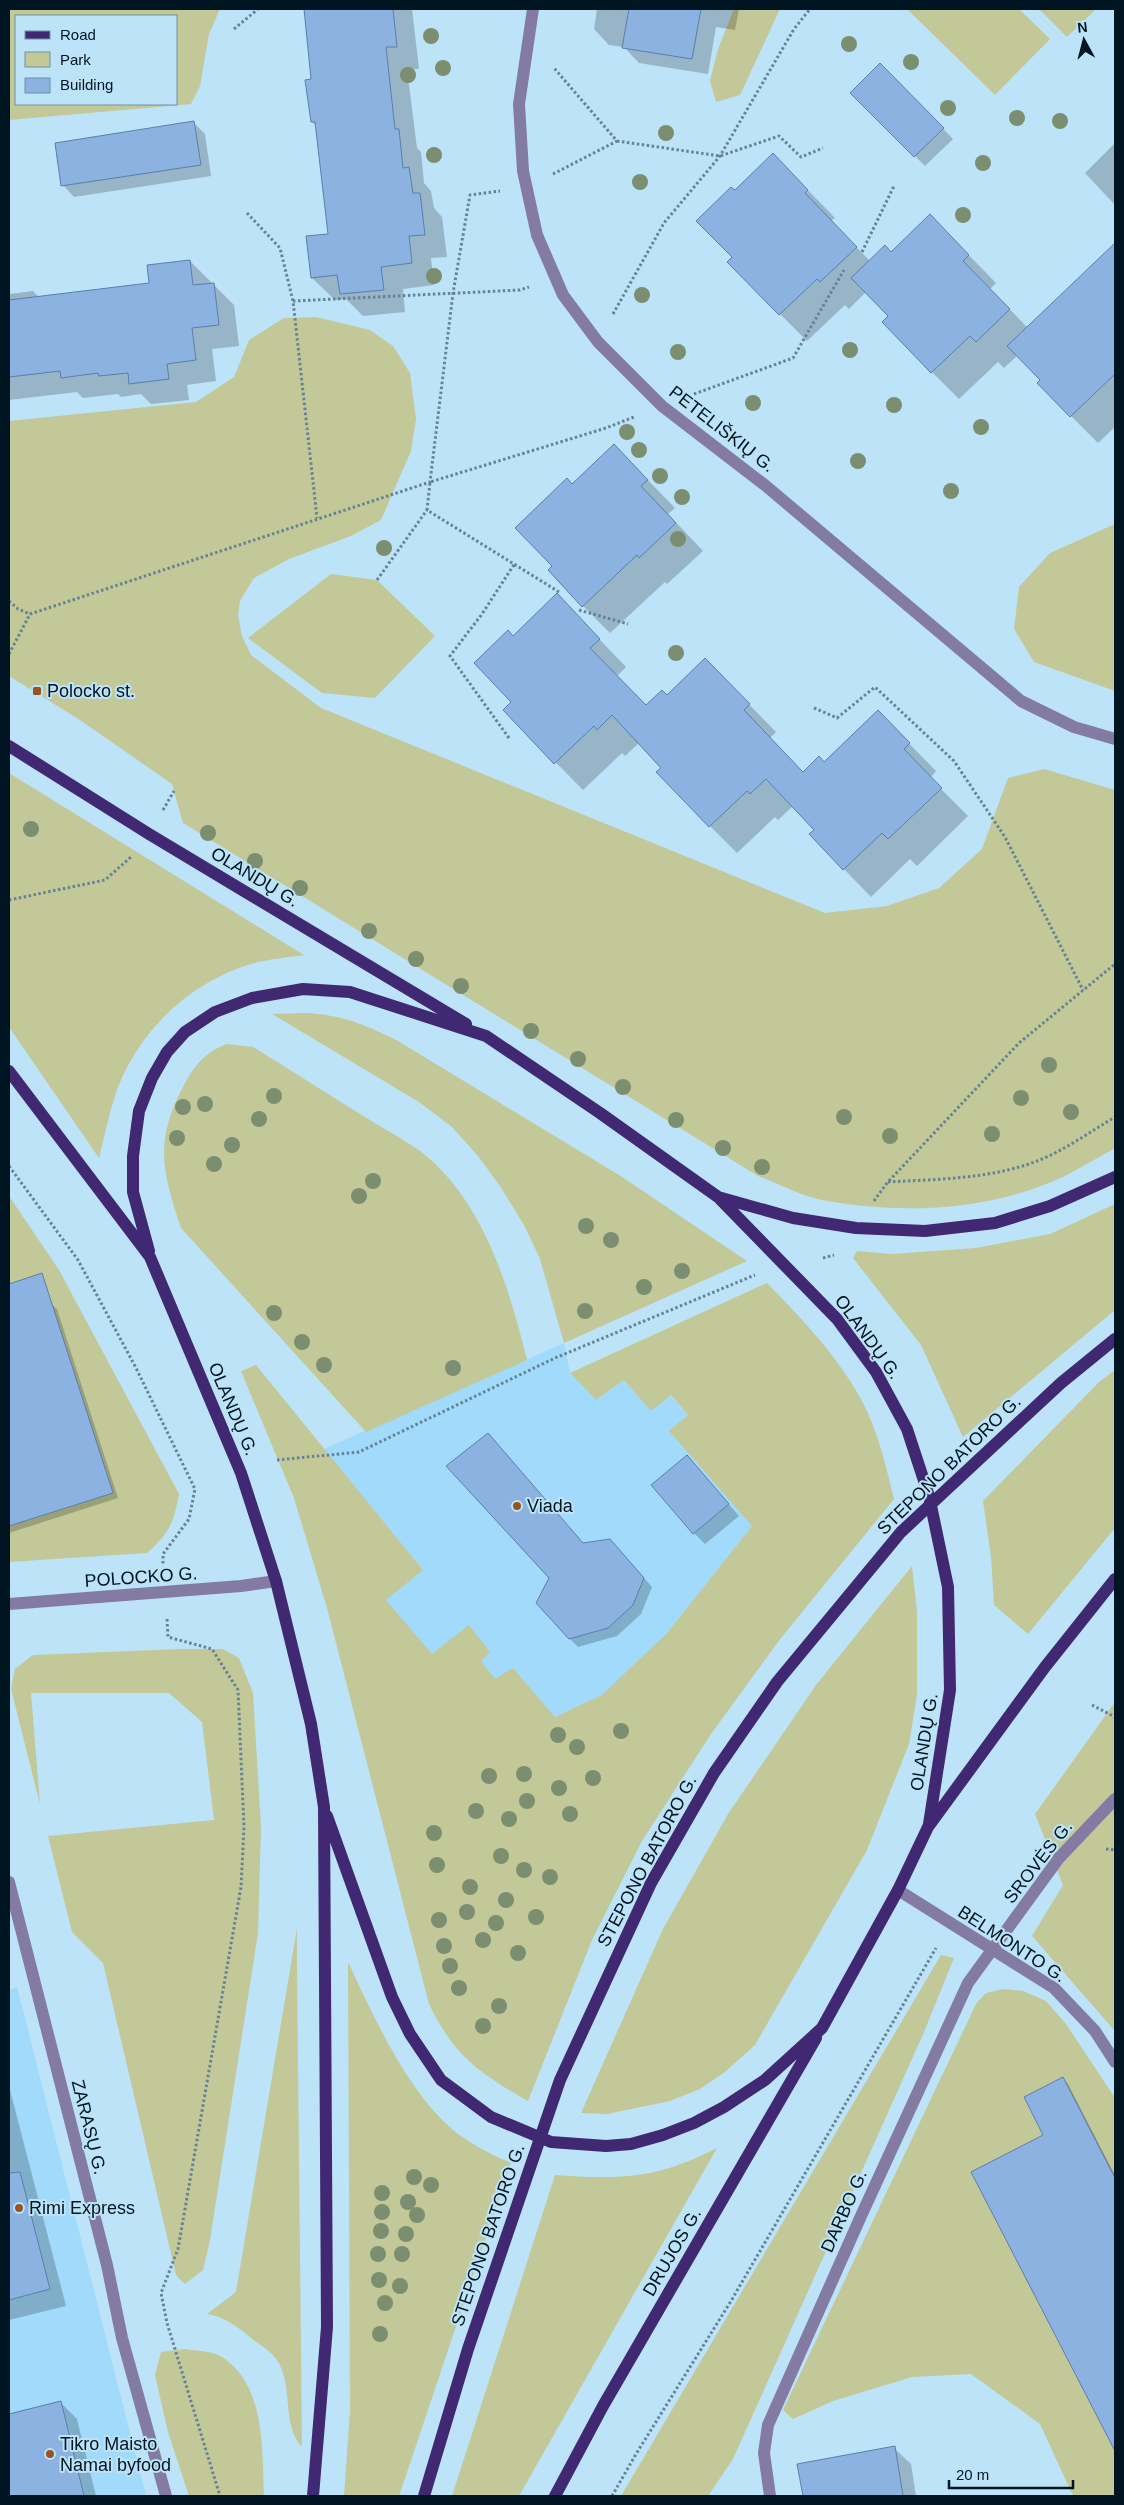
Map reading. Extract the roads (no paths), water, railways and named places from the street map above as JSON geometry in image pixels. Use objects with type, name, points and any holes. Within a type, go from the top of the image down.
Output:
[{"type":"main road","name":"OLANDŲ G.","points":[[9,746],[149,834],[486,1036]]},
{"type":"main road","points":[[150,1257],[133,1192],[133,1156],[139,1111],[152,1078],[167,1052],[185,1032],[215,1012],[252,998],[303,989],[350,992],[486,1036],[600,1113],[718,1197],[793,1218],[856,1228],[924,1231],[994,1223],[1050,1206],[1115,1177]]},
{"type":"main road","name":"OLANDŲ G.","points":[[9,1071],[150,1257],[241,1473],[276,1581],[311,1724],[324,1806]]},
{"type":"main road","name":"OLANDŲ G.","points":[[718,1197],[837,1319],[876,1372],[907,1429],[929,1496],[948,1587],[950,1690],[928,1827]]},
{"type":"main road","name":"STEPONO BATORO G.","points":[[424,2496],[468,2349],[560,2080],[651,1883],[714,1773],[777,1682],[901,1532],[1061,1383],[1115,1339]]},
{"type":"main road","points":[[928,1827],[1045,1667],[1115,1579]]},
{"type":"main road","points":[[324,1806],[392,1998],[410,2034],[442,2080],[491,2117],[551,2142],[606,2146],[631,2144],[663,2135],[694,2123],[724,2107],[765,2080],[822,2028]]},
{"type":"main road","points":[[314,2496],[327,2327],[324,1806]]},
{"type":"main road","name":"DRUJOS G.","points":[[555,2496],[603,2406],[822,2028],[898,1890],[928,1827]]},
{"type":"street","name":"PETELIŠKIŲ G.","points":[[534,9],[519,104],[523,171],[537,235],[556,279],[564,295],[598,342],[662,406],[766,486],[1020,700],[1074,727],[1115,739]]},
{"type":"street","name":"POLOCKO G.","points":[[9,1604],[231,1587],[276,1581]]},
{"type":"street","name":"SROVĖS G.","points":[[992,1951],[1059,1858],[1115,1799]]},
{"type":"street","name":"ZARASŲ G.","points":[[9,1882],[107,2265],[122,2338],[166,2496]]},
{"type":"street","name":"BELMONTO G.","points":[[898,1890],[992,1951],[1054,1988],[1095,2031],[1115,2062]]},
{"type":"street","name":"DARBO G.","points":[[770,2496],[764,2453],[768,2425],[968,1983],[992,1951]]},
{"type":"place","name":"Polocko st.","points":[[37,691]]},
{"type":"place","name":"Viada","points":[[517,1506]]},
{"type":"place","name":"Rimi Express","points":[[19,2208]]},
{"type":"place","name":"Tikro Maisto Namai byfood","points":[[50,2454]]}]
